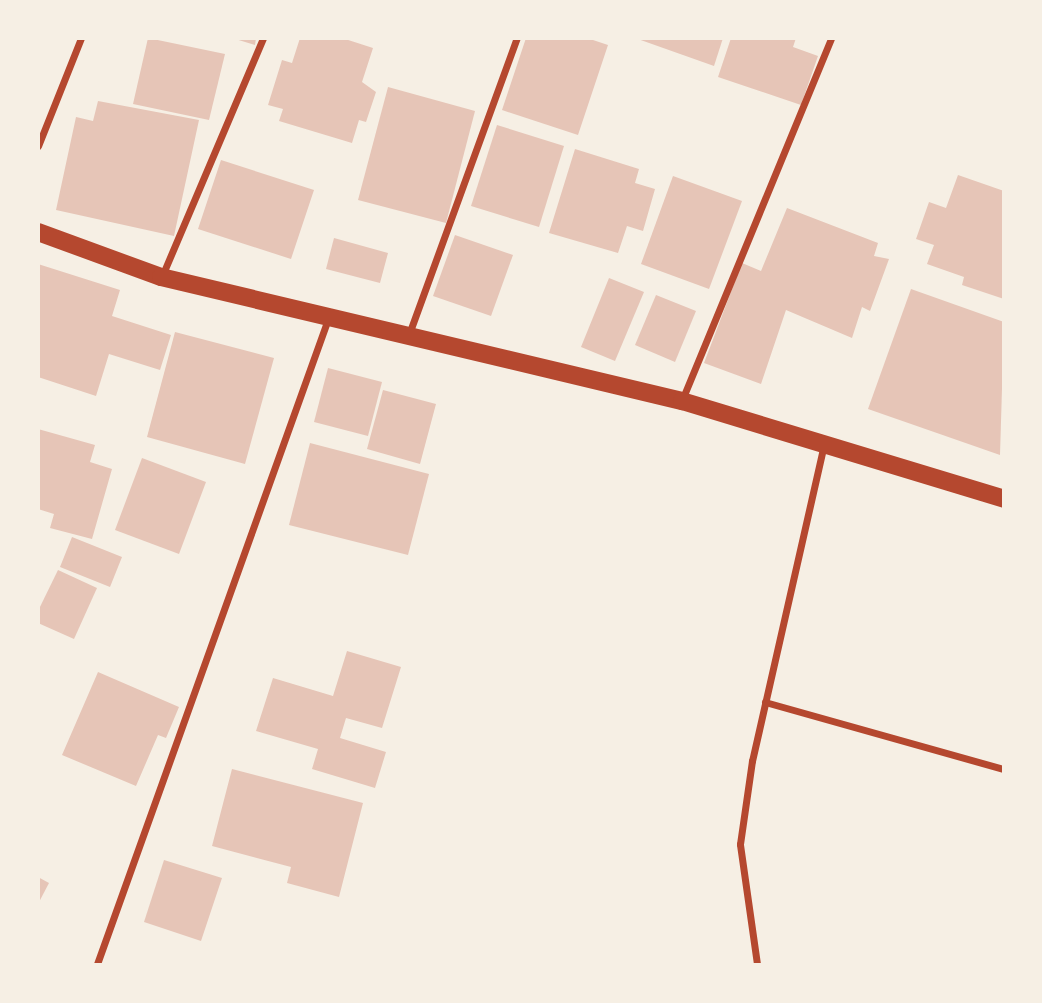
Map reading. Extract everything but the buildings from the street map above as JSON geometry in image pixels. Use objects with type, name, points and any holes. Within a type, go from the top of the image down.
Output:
[{"type":"main road","points":[[38,232],[161,277],[682,401],[1003,499]]},
{"type":"street","points":[[38,146],[81,38]]},
{"type":"street","points":[[161,277],[263,38]]},
{"type":"street","points":[[409,336],[517,38]]},
{"type":"street","points":[[682,401],[831,38]]},
{"type":"street","points":[[97,964],[329,317]]},
{"type":"street","points":[[759,964],[740,844],[765,702],[824,443]]},
{"type":"street","points":[[765,702],[1003,769]]}]
